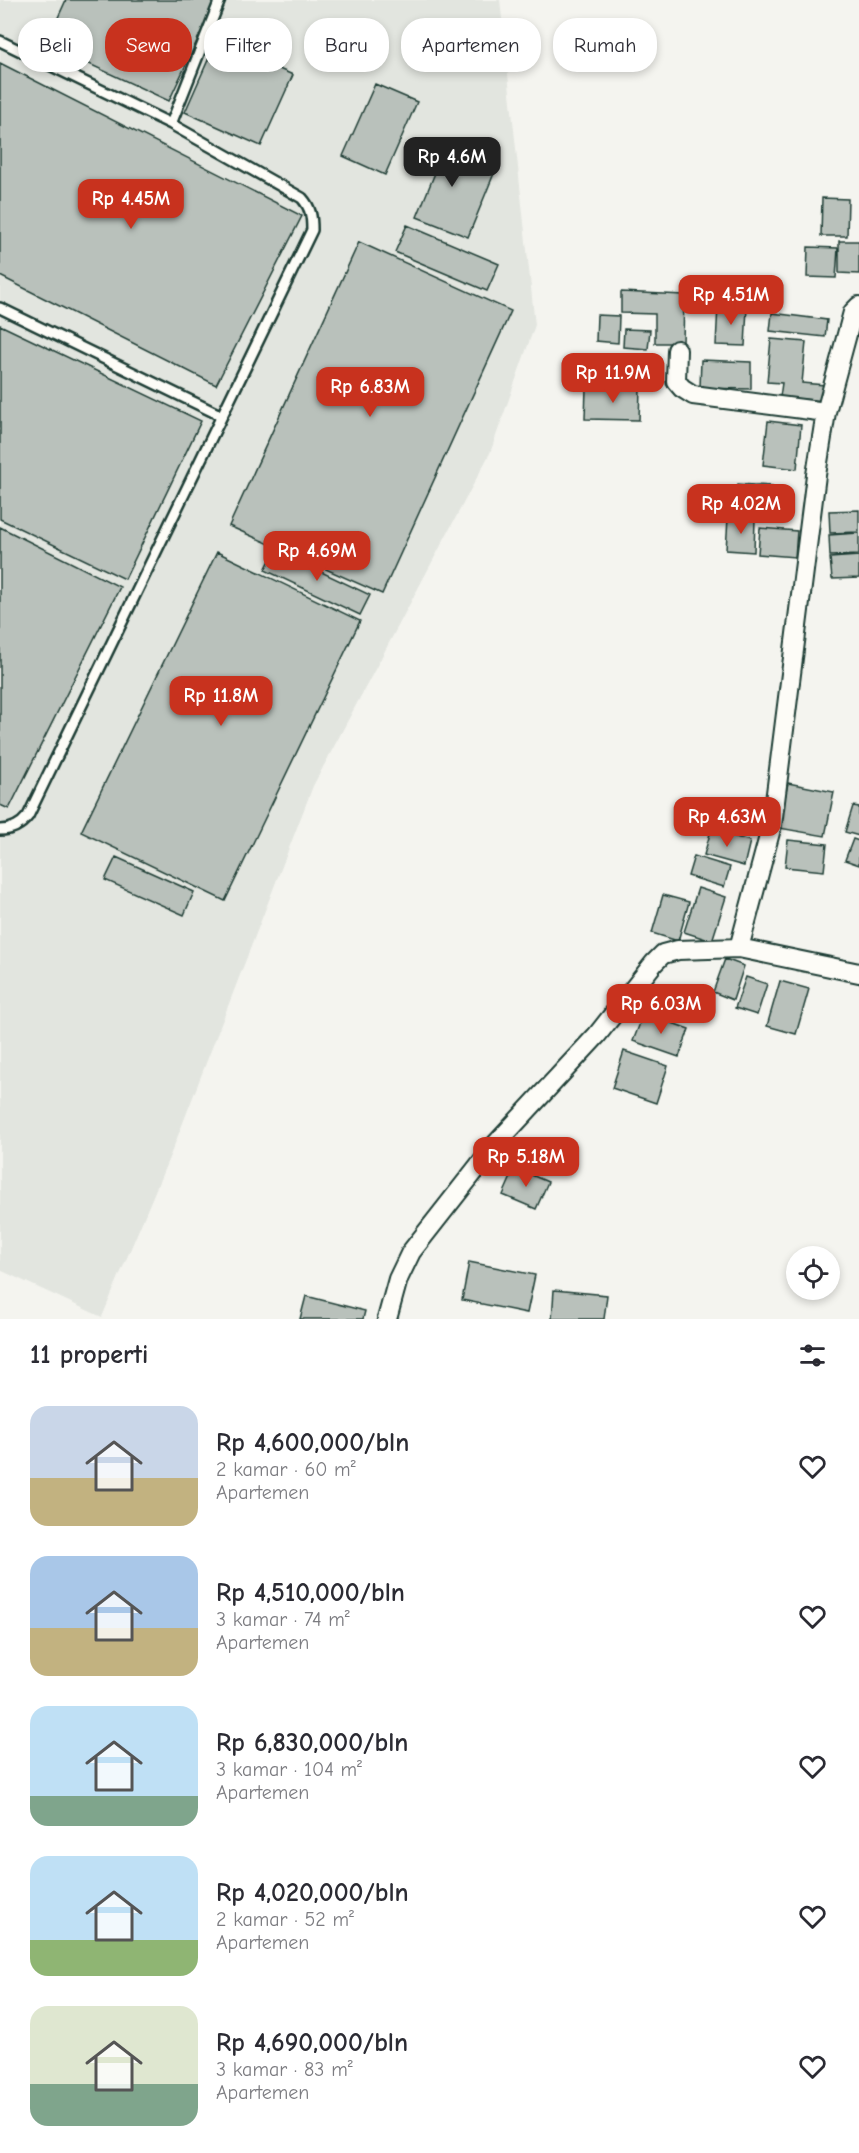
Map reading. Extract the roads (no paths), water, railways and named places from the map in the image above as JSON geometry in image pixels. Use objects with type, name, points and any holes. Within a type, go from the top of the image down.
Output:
[{"type":"street","points":[[739,948],[772,825],[826,412],[853,312],[859,306]]},
{"type":"street","points":[[677,350],[676,381],[693,395],[826,412]]},
{"type":"street","points":[[387,1319],[398,1279],[411,1252],[495,1145],[597,1035],[663,954],[678,950],[739,948],[859,973]]},
{"type":"lane","points":[[171,124],[220,0]]},
{"type":"lane","points":[[0,42],[171,124],[302,198],[312,217],[312,230],[28,816],[23,822],[0,830]]},
{"type":"lane","points":[[0,308],[222,416]]}]
